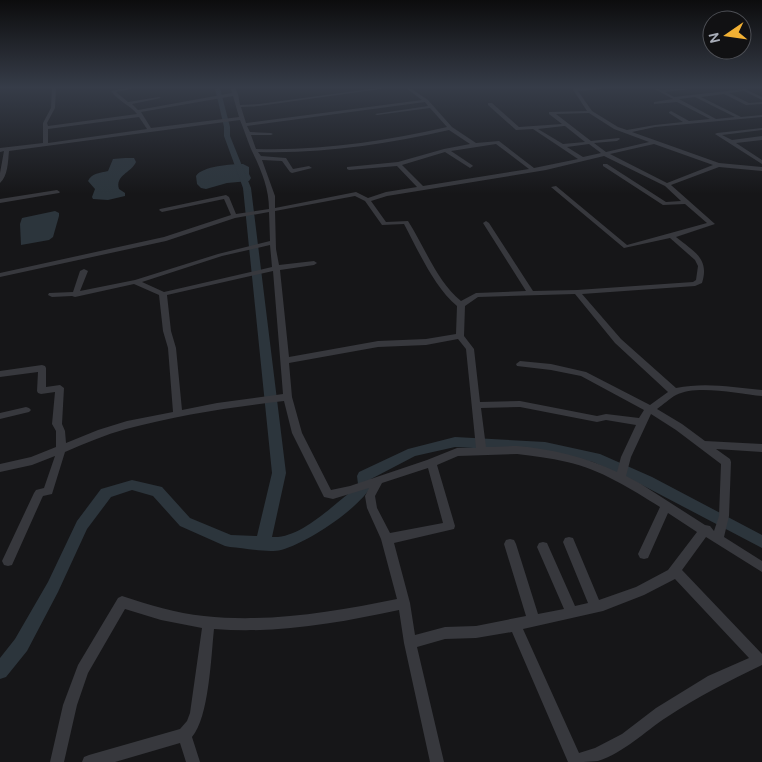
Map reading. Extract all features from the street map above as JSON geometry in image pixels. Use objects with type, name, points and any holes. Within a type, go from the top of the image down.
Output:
[{"type":"street","points":[[46,124],[46,144]]},
{"type":"street","points":[[45,128],[73,124]]},
{"type":"street","points":[[146,124],[150,130]]},
{"type":"street","points":[[0,179],[3,150],[193,124]]},
{"type":"street","points":[[242,124],[259,158],[272,196],[274,210],[273,269],[288,397],[297,433],[325,490],[333,495],[431,463],[457,452],[517,450],[568,458],[601,469],[620,478],[706,529],[762,566]]},
{"type":"street","points":[[446,124],[475,145]]},
{"type":"street","points":[[513,124],[518,128],[564,125],[605,154],[667,185],[712,224],[626,246],[554,187]]},
{"type":"street","points":[[606,124],[718,165],[762,169]]},
{"type":"street","points":[[627,132],[655,126],[682,124]]},
{"type":"street","points":[[254,150],[276,152],[379,142],[450,128]]},
{"type":"street","points":[[534,128],[582,159]]},
{"type":"street","points":[[762,129],[717,134],[762,162]]},
{"type":"street","points":[[248,133],[271,134]]},
{"type":"street","points":[[731,142],[762,138]]},
{"type":"street","points":[[563,146],[617,139]]},
{"type":"street","points":[[349,168],[398,164],[446,150],[496,142],[533,170]]},
{"type":"street","points":[[367,200],[386,194],[533,170],[654,142]]},
{"type":"street","points":[[446,150],[470,166]]},
{"type":"street","points":[[259,158],[284,159],[292,171],[309,168]]},
{"type":"street","points":[[398,164],[421,188]]},
{"type":"street","points":[[605,165],[666,204],[685,202]]},
{"type":"street","points":[[667,185],[718,165]]},
{"type":"street","points":[[0,201],[57,192]]},
{"type":"street","points":[[0,275],[166,239],[238,216],[260,214],[356,194],[367,200],[384,224],[406,222],[444,286],[456,303],[461,305]]},
{"type":"street","points":[[162,210],[226,197],[238,216]]},
{"type":"street","points":[[486,223],[531,293]]},
{"type":"street","points":[[461,305],[476,296],[683,286],[699,281],[701,266],[698,259],[671,236]]},
{"type":"street","points":[[52,295],[89,294],[137,282],[236,251],[273,242]]},
{"type":"street","points":[[137,282],[163,294],[273,269],[314,263]]},
{"type":"street","points":[[76,295],[84,270]]},
{"type":"street","points":[[577,292],[618,342],[674,392]]},
{"type":"street","points":[[163,294],[167,331],[172,348],[178,414]]},
{"type":"street","points":[[461,305],[460,336],[470,349],[481,450]]},
{"type":"street","points":[[284,361],[378,344],[426,342],[460,336]]},
{"type":"street","points":[[520,364],[574,371],[619,392],[680,427],[726,462],[724,516],[718,538]]},
{"type":"street","points":[[0,374],[42,368],[41,391],[60,388],[57,424],[60,428],[62,448],[48,491],[39,494],[8,561]]},
{"type":"street","points":[[620,478],[640,422],[650,409],[674,392],[706,387],[762,393]]},
{"type":"street","points":[[0,468],[32,461],[101,433],[127,425],[251,401],[288,397]]},
{"type":"street","points":[[476,405],[520,404],[597,419],[606,417],[640,422]]},
{"type":"street","points":[[0,416],[26,410]]},
{"type":"street","points":[[702,445],[762,448]]},
{"type":"street","points":[[386,539],[450,526],[431,463]]},
{"type":"street","points":[[379,480],[370,496],[372,508],[386,539],[404,603],[410,643],[438,762]]},
{"type":"street","points":[[644,554],[666,505]]},
{"type":"street","points":[[410,643],[445,633],[476,632],[572,613],[596,607],[640,591],[675,571],[706,529]]},
{"type":"street","points":[[569,542],[596,607]]},
{"type":"street","points":[[510,544],[534,621]]},
{"type":"street","points":[[543,547],[572,613]]},
{"type":"street","points":[[515,625],[574,762],[598,754],[627,738],[661,713],[713,681],[759,660],[675,571]]},
{"type":"street","points":[[57,762],[70,705],[82,670],[122,602],[164,616],[209,622],[249,624],[352,614],[404,603]]},
{"type":"street","points":[[90,762],[184,735],[192,726],[197,712],[209,622]]},
{"type":"street","points":[[184,735],[193,762]]},
{"type":"shaded area","points":[[134,158],[136,162],[119,180],[119,189],[125,193],[125,196],[108,200],[93,199],[95,189],[88,181],[90,178],[96,174],[108,171],[113,159]]},
{"type":"shaded area","points":[[243,164],[249,167],[251,178],[249,181],[227,183],[206,189],[201,188],[197,184],[196,176],[204,170],[218,166]]},
{"type":"shaded area","points":[[55,211],[59,213],[59,216],[53,237],[49,240],[21,245],[20,224],[22,218]]},
{"type":"waterway","points":[[226,124],[227,136],[247,188],[279,473],[263,543]]},
{"type":"waterway","points":[[0,671],[21,645],[53,587],[82,525],[106,493],[132,485],[157,491],[185,522],[230,541],[279,544],[311,531],[358,494],[365,485],[364,476],[412,452],[455,442],[545,447],[595,458],[647,481],[762,542]]}]
